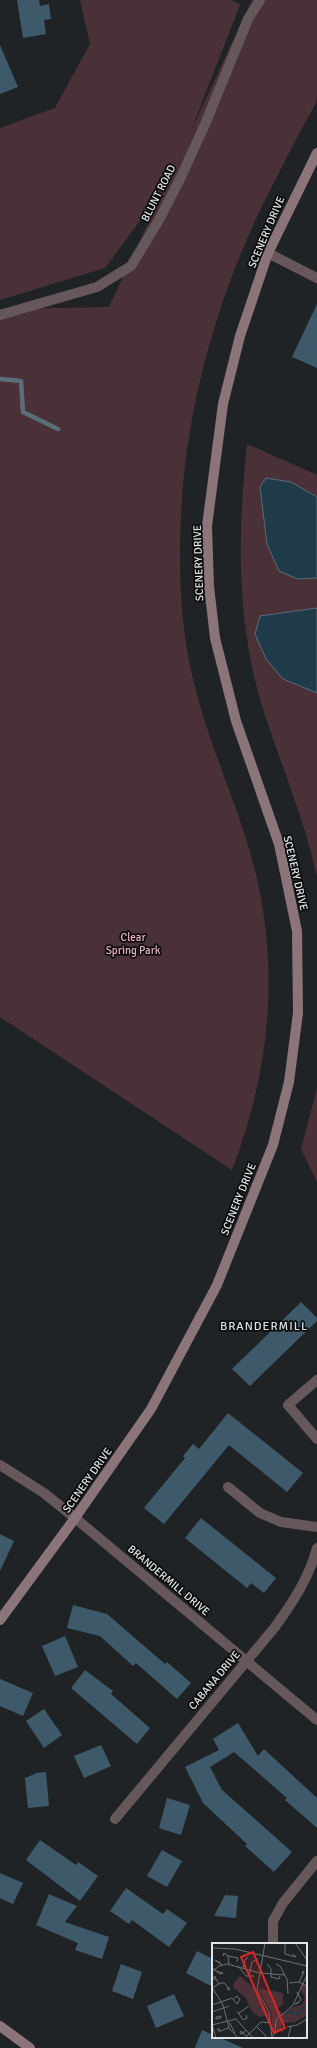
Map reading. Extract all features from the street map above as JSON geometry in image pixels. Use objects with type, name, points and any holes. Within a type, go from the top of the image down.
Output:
[{"type":"street","name":"BLUNT ROAD","points":[[0,315],[97,287],[131,266],[159,220],[181,177],[206,122],[248,19],[260,0]]},
{"type":"street","name":"SCENERY DRIVE","points":[[0,1620],[76,1518],[151,1409],[217,1285],[273,1145],[289,1082],[298,1013],[297,931],[278,844],[234,714],[215,638],[208,571],[207,526],[223,404],[240,336],[268,253],[317,153]]},
{"type":"street","points":[[268,253],[317,278]]},
{"type":"street","points":[[317,1380],[288,1405],[317,1439]]},
{"type":"street","name":"BRANDERMILL DRIVE","points":[[0,1465],[44,1493],[76,1518],[317,1720]]},
{"type":"street","points":[[228,1487],[260,1513],[281,1522],[317,1526]]},
{"type":"street","name":"CABANA DRIVE","points":[[115,1819],[247,1660],[294,1600],[312,1567],[317,1548]]},
{"type":"street","points":[[273,1943],[274,1920],[283,1903],[317,1861]]},
{"type":"street","points":[[0,2026],[30,2048]]},
{"type":"green space","name":"Clear Spring Park","points":[[80,0],[232,0],[240,5],[190,133],[252,0],[317,0],[316,102],[254,223],[239,258],[214,329],[195,404],[188,441],[181,517],[180,563],[182,608],[184,631],[192,676],[205,721],[252,859],[258,883],[268,956],[266,1028],[262,1064],[254,1100],[232,1170],[0,1017],[0,309],[109,307],[165,187],[105,268],[0,300],[0,128],[55,108],[90,44]]},
{"type":"green space","points":[[247,444],[317,475],[317,877],[312,854],[267,721],[252,667],[243,604],[241,572],[242,508]]},
{"type":"green space","points":[[317,1088],[317,1182],[301,1149]]},
{"type":"water","points":[[266,478],[291,482],[317,497],[317,578],[298,579],[279,571],[267,544],[260,487]]},
{"type":"water","points":[[317,608],[317,693],[283,679],[266,659],[255,634],[260,616]]},
{"type":"building","points":[[17,0],[39,0],[40,6],[49,4],[51,19],[44,20],[46,34],[23,38]]},
{"type":"building","points":[[0,45],[18,87],[0,94]]},
{"type":"building","points":[[317,304],[317,368],[292,357]]},
{"type":"building","points":[[301,1302],[317,1318],[317,1321],[250,1386],[232,1369]]},
{"type":"building","points":[[228,1413],[303,1473],[287,1492],[229,1445],[164,1524],[144,1508],[185,1458],[183,1456],[193,1444],[199,1449]]},
{"type":"building","points":[[201,1518],[276,1578],[264,1593],[251,1583],[247,1588],[185,1538]]},
{"type":"building","points":[[0,1534],[14,1541],[0,1571]]},
{"type":"building","points":[[73,1605],[107,1614],[165,1664],[167,1662],[191,1683],[177,1699],[136,1663],[133,1666],[100,1636],[67,1628]]},
{"type":"building","points":[[65,1636],[78,1667],[55,1676],[42,1646]]},
{"type":"building","points":[[85,1670],[113,1691],[111,1694],[150,1728],[137,1744],[71,1688]]},
{"type":"building","points":[[0,1679],[33,1693],[23,1716],[0,1706]]},
{"type":"building","points":[[44,1709],[62,1735],[44,1748],[26,1721]]},
{"type":"building","points":[[238,1723],[258,1756],[264,1749],[317,1798],[317,1828],[285,1800],[287,1798],[234,1752],[210,1767],[222,1790],[292,1852],[274,1872],[245,1846],[247,1844],[203,1803],[185,1767],[219,1750],[213,1739]]},
{"type":"building","points":[[101,1745],[111,1766],[84,1778],[74,1756]]},
{"type":"building","points":[[46,1772],[49,1806],[28,1808],[25,1778],[37,1773]]},
{"type":"building","points":[[167,1798],[190,1805],[181,1835],[159,1828]]},
{"type":"building","points":[[40,1840],[76,1865],[78,1862],[98,1876],[80,1901],[26,1860]]},
{"type":"building","points":[[162,1850],[182,1861],[167,1887],[147,1876]]},
{"type":"building","points":[[0,1873],[23,1883],[13,1904],[0,1898]]},
{"type":"building","points":[[126,1888],[163,1914],[167,1909],[187,1923],[169,1947],[132,1920],[129,1924],[110,1911]]},
{"type":"building","points":[[49,1894],[77,1906],[65,1922],[109,1937],[102,1959],[75,1950],[78,1943],[36,1925]]},
{"type":"building","points":[[225,1895],[238,1896],[236,1918],[214,1916]]},
{"type":"building","points":[[197,1951],[212,1958],[212,1986],[186,1973]]},
{"type":"building","points":[[121,1964],[142,1972],[133,1999],[112,1991]]},
{"type":"building","points":[[174,1994],[184,2016],[156,2028],[147,2006]]},
{"type":"building","points":[[202,2030],[212,2035],[212,2038],[220,2038],[243,2048],[195,2048]]},
{"type":"waterway","points":[[0,379],[21,381],[23,412],[58,429]]},
{"type":"district","name":"BRANDERMILL","points":[[264,1326]]}]
